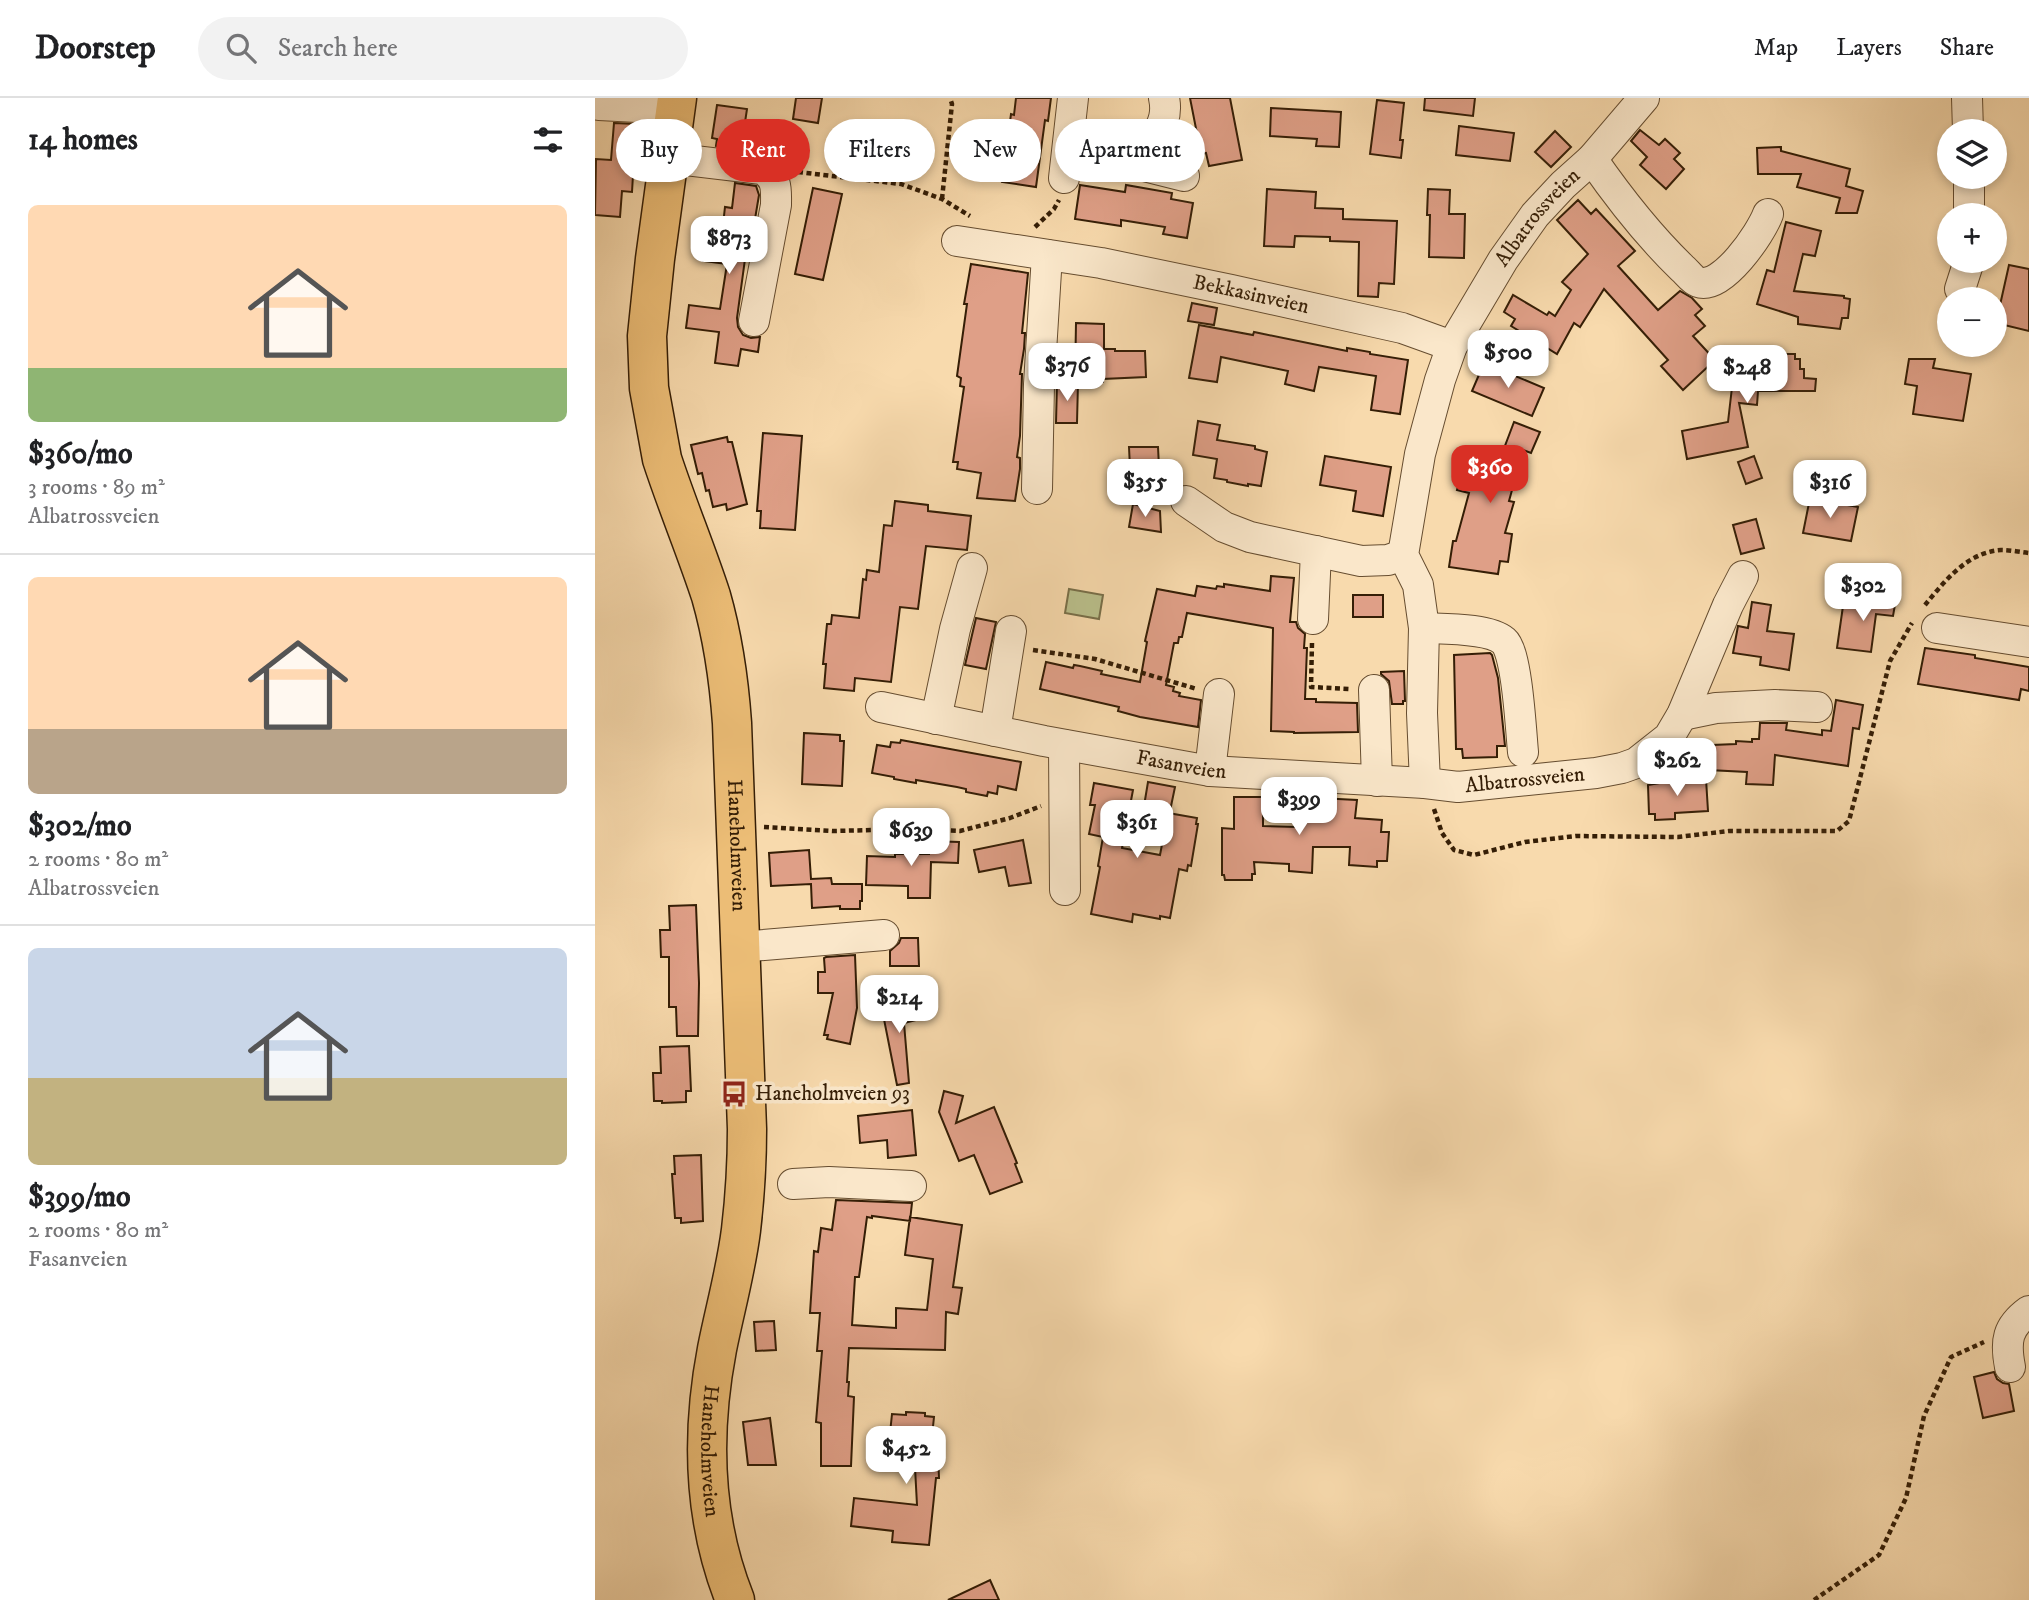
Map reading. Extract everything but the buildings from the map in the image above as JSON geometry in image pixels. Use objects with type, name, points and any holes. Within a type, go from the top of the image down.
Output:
[{"type":"main road","name":"Haneholmveien","points":[[666,182],[649,314],[649,388],[656,438],[662,459],[711,596],[722,643],[732,723],[747,1129],[746,1176],[735,1268],[710,1392],[706,1444],[708,1493],[715,1534],[735,1600]]},
{"type":"street","points":[[1071,119],[1073,98]]},
{"type":"street","points":[[1164,98],[1164,119]]},
{"type":"street","name":"Albatrossveien","points":[[1403,555],[1420,454],[1452,346],[1503,260],[1527,226],[1563,185],[1592,159],[1644,98]]},
{"type":"street","points":[[1968,98],[1968,119]]},
{"type":"street","points":[[599,105],[676,103]]},
{"type":"street","points":[[1592,159],[1615,192],[1696,282],[1706,283],[1720,278],[1749,248],[1768,214]]},
{"type":"street","points":[[754,321],[776,205],[775,182]]},
{"type":"street","name":"Bekkasinveien","points":[[965,230],[1036,253],[1101,263],[1402,328],[1452,346]]},
{"type":"street","points":[[1036,253],[1039,384],[1037,489]]},
{"type":"street","points":[[1186,501],[1237,534],[1361,561],[1388,560],[1403,555],[1418,585],[1424,628],[1422,713],[1425,783]]},
{"type":"street","points":[[1313,620],[1316,551]]},
{"type":"street","points":[[936,719],[955,629],[972,568]]},
{"type":"street","name":"Albatrossveien","points":[[1425,783],[1458,787],[1596,773],[1636,763],[1669,737],[1682,715],[1742,576]]},
{"type":"street","points":[[1424,628],[1475,632],[1505,641],[1513,657],[1523,752]]},
{"type":"street","points":[[1937,628],[2029,642]]},
{"type":"street","points":[[995,731],[1009,638]]},
{"type":"street","points":[[1374,690],[1377,781]]},
{"type":"street","points":[[1210,771],[1219,694]]},
{"type":"street","points":[[1682,715],[1716,708],[1775,705],[1817,708]]},
{"type":"street","name":"Fasanveien","points":[[881,708],[1210,771],[1425,783]]},
{"type":"street","points":[[1064,745],[1065,890]]},
{"type":"street","points":[[740,947],[884,935]]},
{"type":"street","points":[[793,1184],[875,1183],[911,1186]]},
{"type":"street","points":[[2010,1367],[2007,1339],[2020,1321]]},
{"type":"path","points":[[942,199],[952,104],[950,98]]},
{"type":"path","points":[[810,173],[901,184],[942,199],[965,230]]},
{"type":"path","points":[[1036,253],[1030,232],[1054,209],[1063,182]]},
{"type":"path","points":[[1425,783],[1442,833],[1454,850],[1474,855],[1525,842],[1576,836],[1678,837],[1729,831],[1837,831],[1849,821],[1890,661],[1918,613],[1952,573],[1975,557],[1999,550],[2029,553]]},
{"type":"path","points":[[1313,620],[1311,687],[1374,690]]},
{"type":"path","points":[[1009,638],[1219,694]]},
{"type":"path","points":[[735,826],[833,831],[960,831],[981,827],[1040,807],[1043,800]]},
{"type":"path","points":[[1814,1600],[1879,1555],[1906,1498],[1924,1416],[1951,1357],[2020,1321]]},
{"type":"green space","points":[[1069,589],[1103,595],[1099,619],[1065,613]]},
{"type":"place","name":"Haneholmveien 93","points":[[734,1094]]}]
